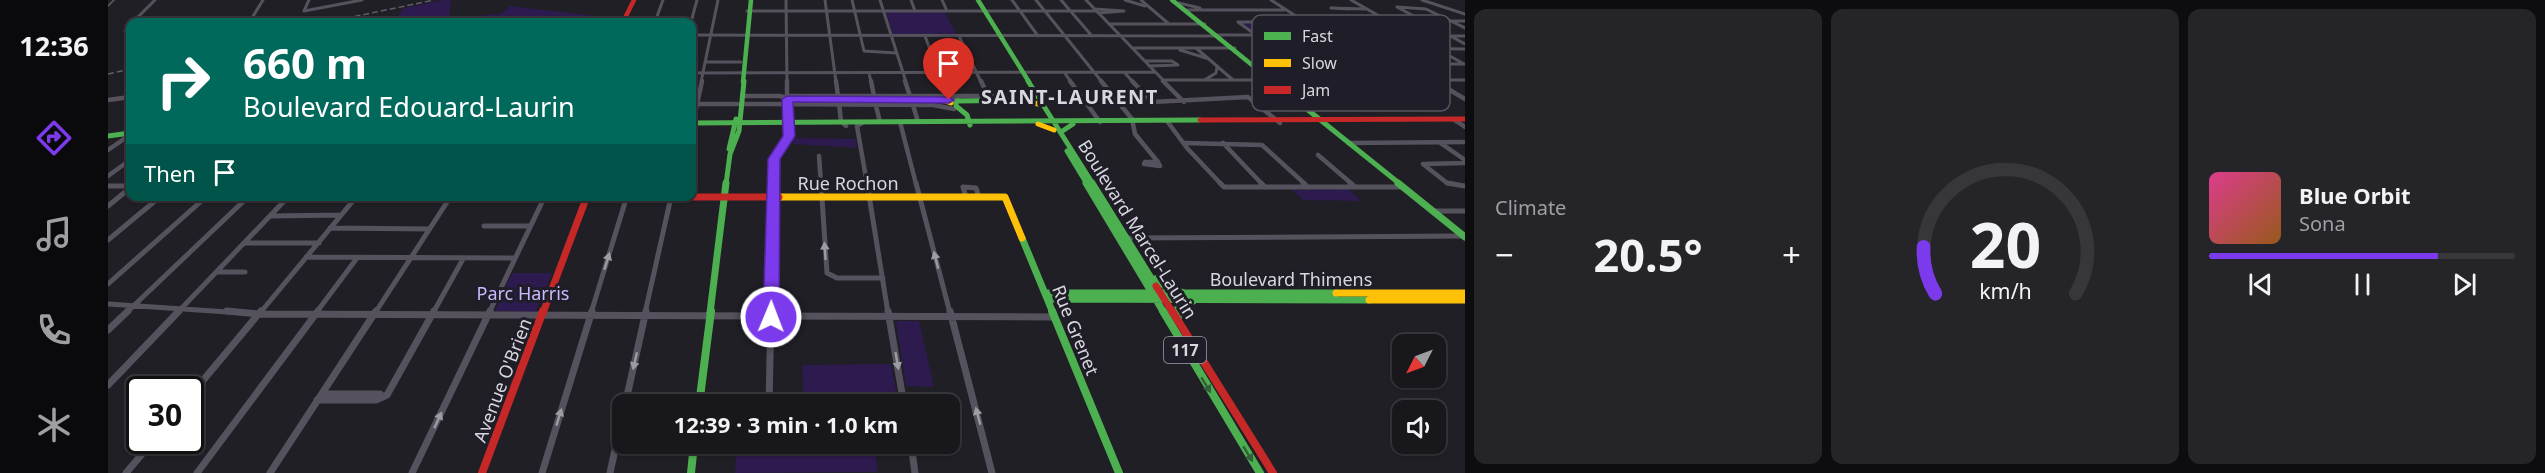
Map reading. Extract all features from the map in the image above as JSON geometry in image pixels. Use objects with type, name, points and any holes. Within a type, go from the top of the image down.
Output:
[{"type":"street","points":[[138,18],[155,0]]},
{"type":"street","points":[[250,18],[261,0]]},
{"type":"street","points":[[309,0],[305,11],[362,0]]},
{"type":"street","points":[[625,18],[634,0]]},
{"type":"street","points":[[656,18],[663,0]]},
{"type":"street","points":[[692,18],[697,0]]},
{"type":"street","points":[[696,111],[718,0]]},
{"type":"street","points":[[700,394],[730,154],[740,102],[749,0]]},
{"type":"street","points":[[769,394],[776,154],[789,138],[786,0]]},
{"type":"street","points":[[825,0],[838,100],[844,124]]},
{"type":"street","points":[[852,0],[866,52],[896,52]]},
{"type":"street","points":[[880,0],[910,96]]},
{"type":"street","points":[[911,0],[915,11]]},
{"type":"street","points":[[942,0],[947,11]]},
{"type":"street","name":"Boulevard Marcel-Laurin","points":[[976,0],[1036,100],[1128,238],[1273,473]]},
{"type":"street","points":[[1012,0],[1038,36]]},
{"type":"street","points":[[1036,0],[1133,123],[1136,135],[1158,162]]},
{"type":"street","points":[[1060,0],[1092,36]]},
{"type":"street","points":[[1086,0],[1184,102]]},
{"type":"street","points":[[1125,0],[1149,7]]},
{"type":"street","points":[[1141,0],[1169,24]]},
{"type":"street","points":[[1271,0],[1294,15]]},
{"type":"street","points":[[1351,0],[1377,15]]},
{"type":"street","points":[[1422,0],[1465,14]]},
{"type":"street","points":[[1181,6],[1203,9],[1284,9]]},
{"type":"street","points":[[1181,6],[1203,9]]},
{"type":"street","points":[[1181,6],[1203,24]]},
{"type":"street","points":[[1181,6],[1252,62]]},
{"type":"street","points":[[1411,15],[1397,7],[1422,8],[1438,15]]},
{"type":"street","points":[[1195,16],[1203,9]]},
{"type":"street","points":[[1349,9],[1366,9]]},
{"type":"street","points":[[748,11],[786,11],[826,11],[854,11],[883,11],[915,11],[947,11],[983,11],[1020,11],[1045,11],[1070,11],[1097,11],[1124,11],[1097,11]]},
{"type":"street","points":[[1142,24],[1154,19],[1155,13]]},
{"type":"street","points":[[1451,21],[1465,21]]},
{"type":"street","points":[[1451,21],[1465,28]]},
{"type":"street","points":[[1238,22],[1252,22]]},
{"type":"street","points":[[1238,22],[1252,33]]},
{"type":"street","points":[[1109,24],[1203,24]]},
{"type":"street","points":[[696,35],[1252,35]]},
{"type":"street","points":[[742,73],[741,62],[746,36]]},
{"type":"street","points":[[925,36],[952,101],[966,114],[969,123]]},
{"type":"street","points":[[959,36],[988,96]]},
{"type":"street","points":[[1451,36],[1465,36]]},
{"type":"street","points":[[1451,36],[1465,44]]},
{"type":"street","points":[[1132,48],[1233,48],[1252,63]]},
{"type":"street","points":[[1171,48],[1210,61]]},
{"type":"street","points":[[1197,48],[1233,80]]},
{"type":"street","points":[[1450,56],[1465,64]]},
{"type":"street","points":[[1145,61],[1172,62],[1178,65],[1149,66]]},
{"type":"street","points":[[706,62],[741,62]]},
{"type":"street","points":[[1203,80],[1216,74],[1217,67]]},
{"type":"street","points":[[1064,72],[1100,122]]},
{"type":"street","points":[[1124,72],[1152,102],[1184,102],[1212,97],[1248,97],[1252,100]]},
{"type":"street","points":[[696,73],[1155,72]]},
{"type":"street","points":[[869,73],[880,122]]},
{"type":"street","points":[[1163,80],[1252,80]]},
{"type":"street","points":[[1450,89],[1463,97]]},
{"type":"street","points":[[740,102],[780,96],[787,99],[913,105],[1004,96]]},
{"type":"street","points":[[698,104],[910,96],[952,101]]},
{"type":"street","points":[[108,99],[126,97]]},
{"type":"street","points":[[874,97],[952,101],[1036,100]]},
{"type":"street","points":[[917,98],[952,101]]},
{"type":"street","points":[[913,105],[918,122]]},
{"type":"street","points":[[1266,111],[1278,121]]},
{"type":"street","points":[[1312,111],[1465,236]]},
{"type":"street","points":[[1312,111],[1324,121]]},
{"type":"street","points":[[861,124],[918,122],[1054,126],[1278,121],[1461,122]]},
{"type":"street","points":[[696,124],[969,123],[1054,126],[1100,122],[1133,123]]},
{"type":"street","points":[[1168,123],[1222,187],[1405,187]]},
{"type":"street","points":[[861,124],[869,197],[902,394]]},
{"type":"street","points":[[900,124],[992,473]]},
{"type":"street","name":"Boulevard Marcel-Laurin","points":[[1054,126],[1260,473]]},
{"type":"street","points":[[108,135],[126,133]]},
{"type":"street","points":[[108,150],[126,136]]},
{"type":"street","points":[[1350,142],[1465,142]]},
{"type":"street","points":[[1439,142],[1465,162]]},
{"type":"street","points":[[1185,143],[1254,143],[1265,146],[1309,187]]},
{"type":"street","points":[[1222,143],[1265,187]]},
{"type":"street","points":[[1318,155],[1355,187]]},
{"type":"street","points":[[819,156],[827,273],[837,278],[883,278]]},
{"type":"street","points":[[1465,162],[1424,164],[1451,185],[1465,186]]},
{"type":"street","points":[[108,176],[126,163]]},
{"type":"street","points":[[108,186],[126,187]]},
{"type":"street","points":[[108,206],[126,190]]},
{"type":"street","name":"Rue Rochon","points":[[696,197],[1005,197]]},
{"type":"street","name":"Rue Grenet","points":[[1005,197],[1119,473]]},
{"type":"street","points":[[108,240],[155,201]]},
{"type":"street","points":[[108,284],[201,201]]},
{"type":"street","points":[[108,330],[244,201]]},
{"type":"street","points":[[108,385],[284,201]]},
{"type":"street","points":[[204,379],[353,201]]},
{"type":"street","points":[[270,473],[448,201]]},
{"type":"street","points":[[412,473],[542,201]]},
{"type":"street","name":"Avenue O'Brien","points":[[482,473],[585,201]]},
{"type":"street","points":[[542,473],[626,201]]},
{"type":"street","points":[[628,394],[670,201]]},
{"type":"street","points":[[1436,211],[1465,211]]},
{"type":"street","points":[[271,216],[341,215]]},
{"type":"street","points":[[484,226],[530,226]]},
{"type":"street","points":[[330,228],[429,229]]},
{"type":"street","points":[[1119,238],[1465,236]]},
{"type":"street","points":[[244,243],[319,243]]},
{"type":"street","points":[[306,257],[514,258]]},
{"type":"street","points":[[197,473],[357,258]]},
{"type":"street","points":[[320,397],[376,400],[383,397],[463,258]]},
{"type":"street","points":[[1147,270],[1165,287],[1188,294]]},
{"type":"street","points":[[217,272],[245,272]]},
{"type":"street","name":"Boulevard Thimens","points":[[1163,297],[1188,294],[1465,293]]},
{"type":"street","name":"Boulevard Thimens","points":[[1046,296],[1153,296],[1193,301],[1465,300]]},
{"type":"street","points":[[1181,326],[1176,306],[1193,301]]},
{"type":"street","points":[[108,304],[184,307],[259,314],[1054,317]]},
{"type":"street","points":[[1236,434],[1249,435]]},
{"type":"street","points":[[126,473],[142,454]]},
{"type":"street","points":[[610,473],[614,454]]},
{"type":"street","points":[[691,473],[693,454]]},
{"type":"street","points":[[912,454],[915,473]]},
{"type":"green space","points":[[451,0],[449,18],[389,18],[397,17],[404,8]]},
{"type":"green space","points":[[510,6],[596,16],[592,18],[449,18],[500,14]]},
{"type":"green space","points":[[886,12],[945,12],[957,35],[893,35]]},
{"type":"green space","points":[[1241,23],[1252,23],[1252,31]]},
{"type":"green space","points":[[793,138],[856,139],[857,148],[793,144],[795,141],[792,141]]},
{"type":"green space","points":[[1348,189],[1361,201],[1303,200],[1292,190]]},
{"type":"green space","name":"Parc Harris","points":[[512,273],[552,273],[536,312],[495,311]]},
{"type":"green space","points":[[896,321],[919,321],[934,387],[906,386]]},
{"type":"green space","points":[[891,364],[897,394],[803,394],[802,365]]},
{"type":"green space","points":[[736,454],[875,454],[878,472],[735,473]]},
{"type":"tram line","points":[[108,6],[114,0]]},
{"type":"railway","points":[[347,18],[434,0]]},
{"type":"railway","points":[[108,74],[126,70]]},
{"type":"traffic: fast","points":[[700,394],[730,154],[739,131],[751,0]]},
{"type":"traffic: fast","points":[[978,0],[1156,286]]},
{"type":"traffic: fast","points":[[1172,0],[1252,65]]},
{"type":"traffic: fast","points":[[970,125],[967,115],[956,106],[956,101],[1031,100]]},
{"type":"traffic: fast","points":[[1309,111],[1465,237]]},
{"type":"traffic: fast","points":[[729,149],[736,119]]},
{"type":"traffic: fast","points":[[696,123],[1200,120]]},
{"type":"traffic: fast","points":[[1061,132],[1073,124]]},
{"type":"traffic: fast","points":[[108,136],[126,134]]},
{"type":"traffic: fast","points":[[1067,151],[1260,473]]},
{"type":"traffic: fast","points":[[1022,238],[1119,473]]},
{"type":"traffic: fast","points":[[1155,279],[1168,288],[1188,294]]},
{"type":"traffic: fast","points":[[1045,293],[1336,293]]},
{"type":"traffic: fast","points":[[1048,299],[1369,300]]},
{"type":"traffic: fast","points":[[1178,317],[1178,304],[1193,301]]},
{"type":"traffic: fast","points":[[691,473],[693,454]]},
{"type":"traffic: slow","points":[[942,100],[951,103]]},
{"type":"traffic: slow","points":[[1026,101],[1038,104]]},
{"type":"traffic: slow","points":[[1038,124],[1054,130]]},
{"type":"traffic: slow","points":[[779,197],[1005,197],[1022,238]]},
{"type":"traffic: slow","points":[[1336,293],[1465,293]]},
{"type":"traffic: slow","points":[[1369,300],[1465,300]]},
{"type":"traffic: jam","points":[[625,18],[634,0]]},
{"type":"traffic: jam","points":[[1200,120],[1465,119]]},
{"type":"traffic: jam","points":[[696,197],[779,197]]},
{"type":"traffic: jam","points":[[482,473],[585,201]]},
{"type":"traffic: jam","points":[[1156,286],[1273,473]]},
{"type":"district","name":"SAINT-LAURENT","points":[[1070,96]]},
{"type":"route","points":[[771,317],[774,157],[789,138],[787,99],[917,98],[949,100]]}]
